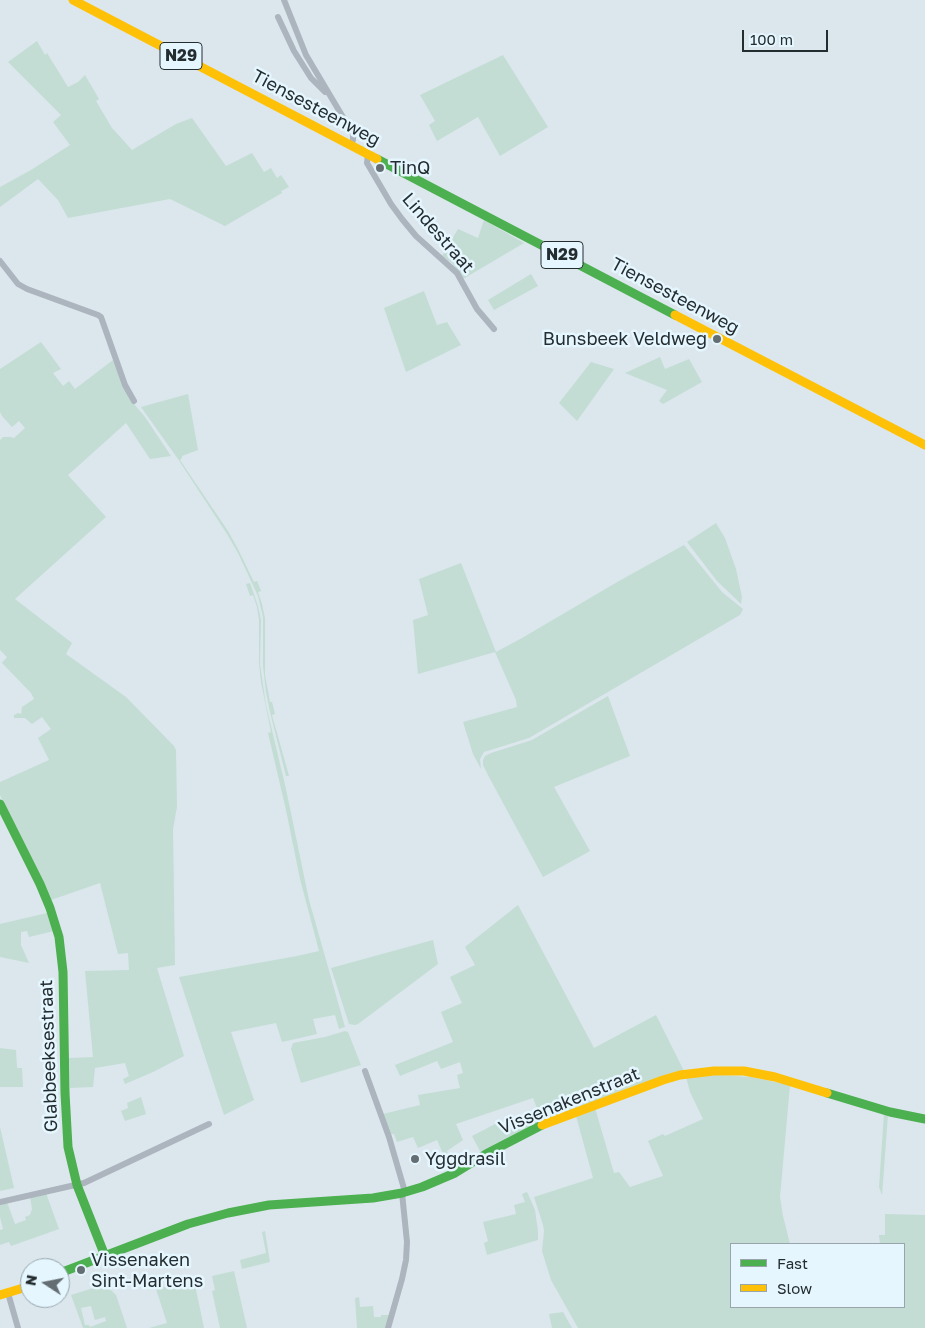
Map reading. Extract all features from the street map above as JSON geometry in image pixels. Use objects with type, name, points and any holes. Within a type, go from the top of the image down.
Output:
[{"type":"street","name":"Tiensesteenweg","points":[[73,0],[925,445]]},
{"type":"street","points":[[284,0],[306,55],[353,134],[351,145]]},
{"type":"street","points":[[278,17],[294,51],[311,78],[328,93]]},
{"type":"street","name":"Lindestraat","points":[[368,154],[367,163],[391,204],[416,236],[457,273],[477,309],[494,329]]},
{"type":"street","points":[[0,261],[18,284],[27,289],[102,317],[125,385],[134,401]]},
{"type":"street","name":"Glabbeeksestraat","points":[[0,804],[40,884],[59,937],[63,972],[67,1132],[70,1161],[77,1186],[105,1256]]},
{"type":"street","points":[[365,1071],[389,1137],[403,1192],[407,1242],[406,1260],[388,1328]]},
{"type":"street","name":"Vissenakenstraat","points":[[70,1269],[188,1224],[228,1213],[269,1205],[373,1198],[427,1185],[444,1178],[538,1127],[663,1080],[697,1072],[744,1072],[775,1077],[890,1112],[925,1119]]},
{"type":"street","points":[[0,1202],[77,1186],[209,1124]]},
{"type":"street","points":[[18,1328],[4,1294],[20,1289]]},
{"type":"green space","points":[[37,41],[45,55],[47,53],[68,87],[78,82],[85,75],[99,99],[96,101],[112,128],[132,150],[176,124],[192,118],[226,166],[252,153],[264,172],[271,168],[277,178],[281,175],[289,187],[225,226],[170,199],[68,218],[58,200],[38,179],[0,207],[0,187],[70,145],[53,122],[61,115],[8,62]]},
{"type":"green space","points":[[503,55],[548,127],[500,156],[478,117],[437,141],[429,125],[435,121],[420,95]]},
{"type":"green space","points":[[484,220],[524,243],[463,279],[452,263],[442,256],[458,229],[478,238]]},
{"type":"green space","points":[[531,274],[538,286],[494,310],[488,300]]},
{"type":"green space","points":[[424,291],[437,325],[447,322],[461,345],[406,372],[384,308]]},
{"type":"green space","points":[[41,342],[61,369],[53,373],[63,386],[69,381],[75,389],[113,360],[129,398],[145,417],[171,456],[150,459],[126,423],[68,475],[106,517],[15,599],[72,643],[66,654],[126,697],[176,750],[177,807],[173,829],[175,965],[157,968],[184,1056],[125,1084],[123,1079],[129,1076],[125,1063],[95,1068],[93,1087],[70,1088],[69,1058],[93,1057],[85,971],[129,970],[128,953],[118,954],[100,883],[51,900],[0,795],[0,782],[49,760],[38,738],[51,729],[42,717],[32,724],[25,718],[14,718],[14,715],[21,714],[22,707],[34,699],[31,693],[2,663],[7,657],[0,650],[0,440],[3,437],[14,438],[25,428],[19,421],[12,427],[0,412],[0,369]]},
{"type":"green space","points":[[660,357],[665,369],[689,359],[702,382],[663,404],[659,401],[667,390],[625,373]]},
{"type":"green space","points":[[591,362],[614,369],[577,421],[559,403]]},
{"type":"green space","points":[[188,394],[198,450],[182,456],[180,460],[228,531],[254,582],[257,581],[261,591],[258,592],[265,618],[265,675],[270,702],[272,702],[275,714],[272,715],[289,776],[286,776],[266,692],[263,666],[263,617],[258,596],[227,534],[141,407]]},
{"type":"green space","points":[[716,523],[725,538],[736,569],[742,597],[741,604],[717,581],[687,542]]},
{"type":"green space","points":[[684,545],[722,592],[743,609],[740,615],[529,738],[484,752],[480,759],[481,769],[473,754],[463,722],[517,707],[516,700],[495,652],[418,674],[413,620],[428,615],[419,579],[461,563],[496,652]]},
{"type":"green space","points":[[250,583],[261,620],[260,664],[266,705],[309,900],[345,1027],[339,1029],[335,1015],[313,1019],[317,1034],[282,1042],[276,1023],[231,1032],[254,1100],[224,1115],[179,977],[319,951],[300,879],[268,733],[271,732],[261,682],[259,664],[259,620],[253,595],[250,596],[246,584]]},
{"type":"green space","points":[[608,696],[630,756],[554,787],[590,851],[543,877],[489,777],[483,765],[483,760],[485,756],[491,753],[532,740]]},
{"type":"green space","points":[[518,905],[594,1048],[656,1015],[684,1071],[481,1153],[472,1136],[499,1122],[504,1133],[539,1113],[533,1098],[456,1124],[463,1140],[447,1151],[448,1155],[444,1156],[437,1140],[418,1148],[413,1137],[397,1142],[394,1134],[389,1134],[383,1114],[420,1105],[418,1095],[460,1088],[457,1075],[463,1073],[460,1062],[441,1069],[437,1061],[400,1076],[395,1065],[453,1042],[441,1012],[462,1003],[450,977],[475,965],[465,947]]},
{"type":"green space","points":[[47,913],[54,931],[29,937],[27,931],[21,932],[21,945],[29,963],[0,957],[0,924]]},
{"type":"green space","points":[[433,940],[438,964],[358,1024],[349,1024],[331,968]]},
{"type":"green space","points":[[345,1031],[348,1032],[361,1065],[301,1083],[291,1049],[293,1043]]},
{"type":"green space","points":[[0,1048],[16,1050],[17,1068],[22,1068],[23,1087],[0,1087]]},
{"type":"green space","points":[[716,1075],[751,1077],[790,1085],[780,1197],[790,1243],[730,1243],[730,1308],[905,1308],[905,1243],[880,1243],[879,1235],[885,1235],[885,1214],[925,1215],[925,1328],[578,1328],[551,1280],[542,1251],[543,1225],[534,1197],[593,1178],[576,1116],[595,1108],[614,1173],[619,1172],[630,1187],[663,1176],[648,1141],[663,1134],[665,1136],[703,1119],[690,1092],[686,1077]]},
{"type":"green space","points":[[141,1097],[146,1114],[125,1121],[121,1111],[128,1108],[127,1103]]},
{"type":"green space","points":[[884,1113],[888,1115],[882,1195],[879,1187]]},
{"type":"green space","points":[[0,1127],[14,1188],[0,1191]]},
{"type":"green space","points":[[527,1192],[535,1210],[538,1240],[487,1255],[484,1243],[488,1241],[483,1222],[516,1214],[514,1205],[525,1202],[522,1194]]},
{"type":"green space","points":[[46,1193],[59,1229],[11,1246],[9,1242],[0,1245],[0,1230],[3,1229],[0,1217],[0,1204],[7,1202],[15,1224],[26,1220],[25,1217],[30,1215],[32,1209],[30,1197]]},
{"type":"green space","points":[[265,1231],[270,1262],[242,1269],[240,1260],[266,1253],[262,1232]]},
{"type":"green space","points":[[234,1271],[247,1328],[220,1328],[212,1291],[215,1290],[212,1276]]},
{"type":"green space","points":[[194,1280],[204,1328],[149,1328],[167,1323],[156,1289]]},
{"type":"green space","points":[[100,1286],[111,1290],[116,1295],[127,1328],[83,1328],[71,1295]],"holes":[[[91,1306],[95,1320],[105,1317],[106,1321],[90,1327],[85,1325],[81,1308]]]},
{"type":"green space","points":[[359,1297],[360,1307],[373,1306],[374,1317],[391,1315],[387,1328],[357,1328],[355,1298]]},
{"type":"green space","points":[[563,1312],[572,1328],[552,1328],[549,1314]]},
{"type":"traffic: fast","points":[[377,159],[675,315]]},
{"type":"traffic: fast","points":[[0,804],[40,884],[59,937],[63,972],[68,1147],[77,1185],[105,1256]]},
{"type":"traffic: fast","points":[[827,1093],[890,1112],[925,1119]]},
{"type":"traffic: fast","points":[[70,1269],[188,1224],[228,1213],[269,1205],[373,1198],[422,1187],[455,1173],[486,1154],[542,1125]]},
{"type":"traffic: slow","points":[[73,0],[377,159]]},
{"type":"traffic: slow","points":[[675,315],[925,445]]},
{"type":"traffic: slow","points":[[542,1125],[663,1080],[680,1075],[714,1071],[744,1071],[775,1077],[827,1093]]},
{"type":"traffic: slow","points":[[0,1295],[20,1289]]},
{"type":"place","name":"TinQ","points":[[380,168]]},
{"type":"place","name":"Bunsbeek Veldweg","points":[[717,339]]},
{"type":"place","name":"Yggdrasil","points":[[415,1159]]},
{"type":"place","name":"Vissenaken Sint-Martens","points":[[81,1270]]}]
